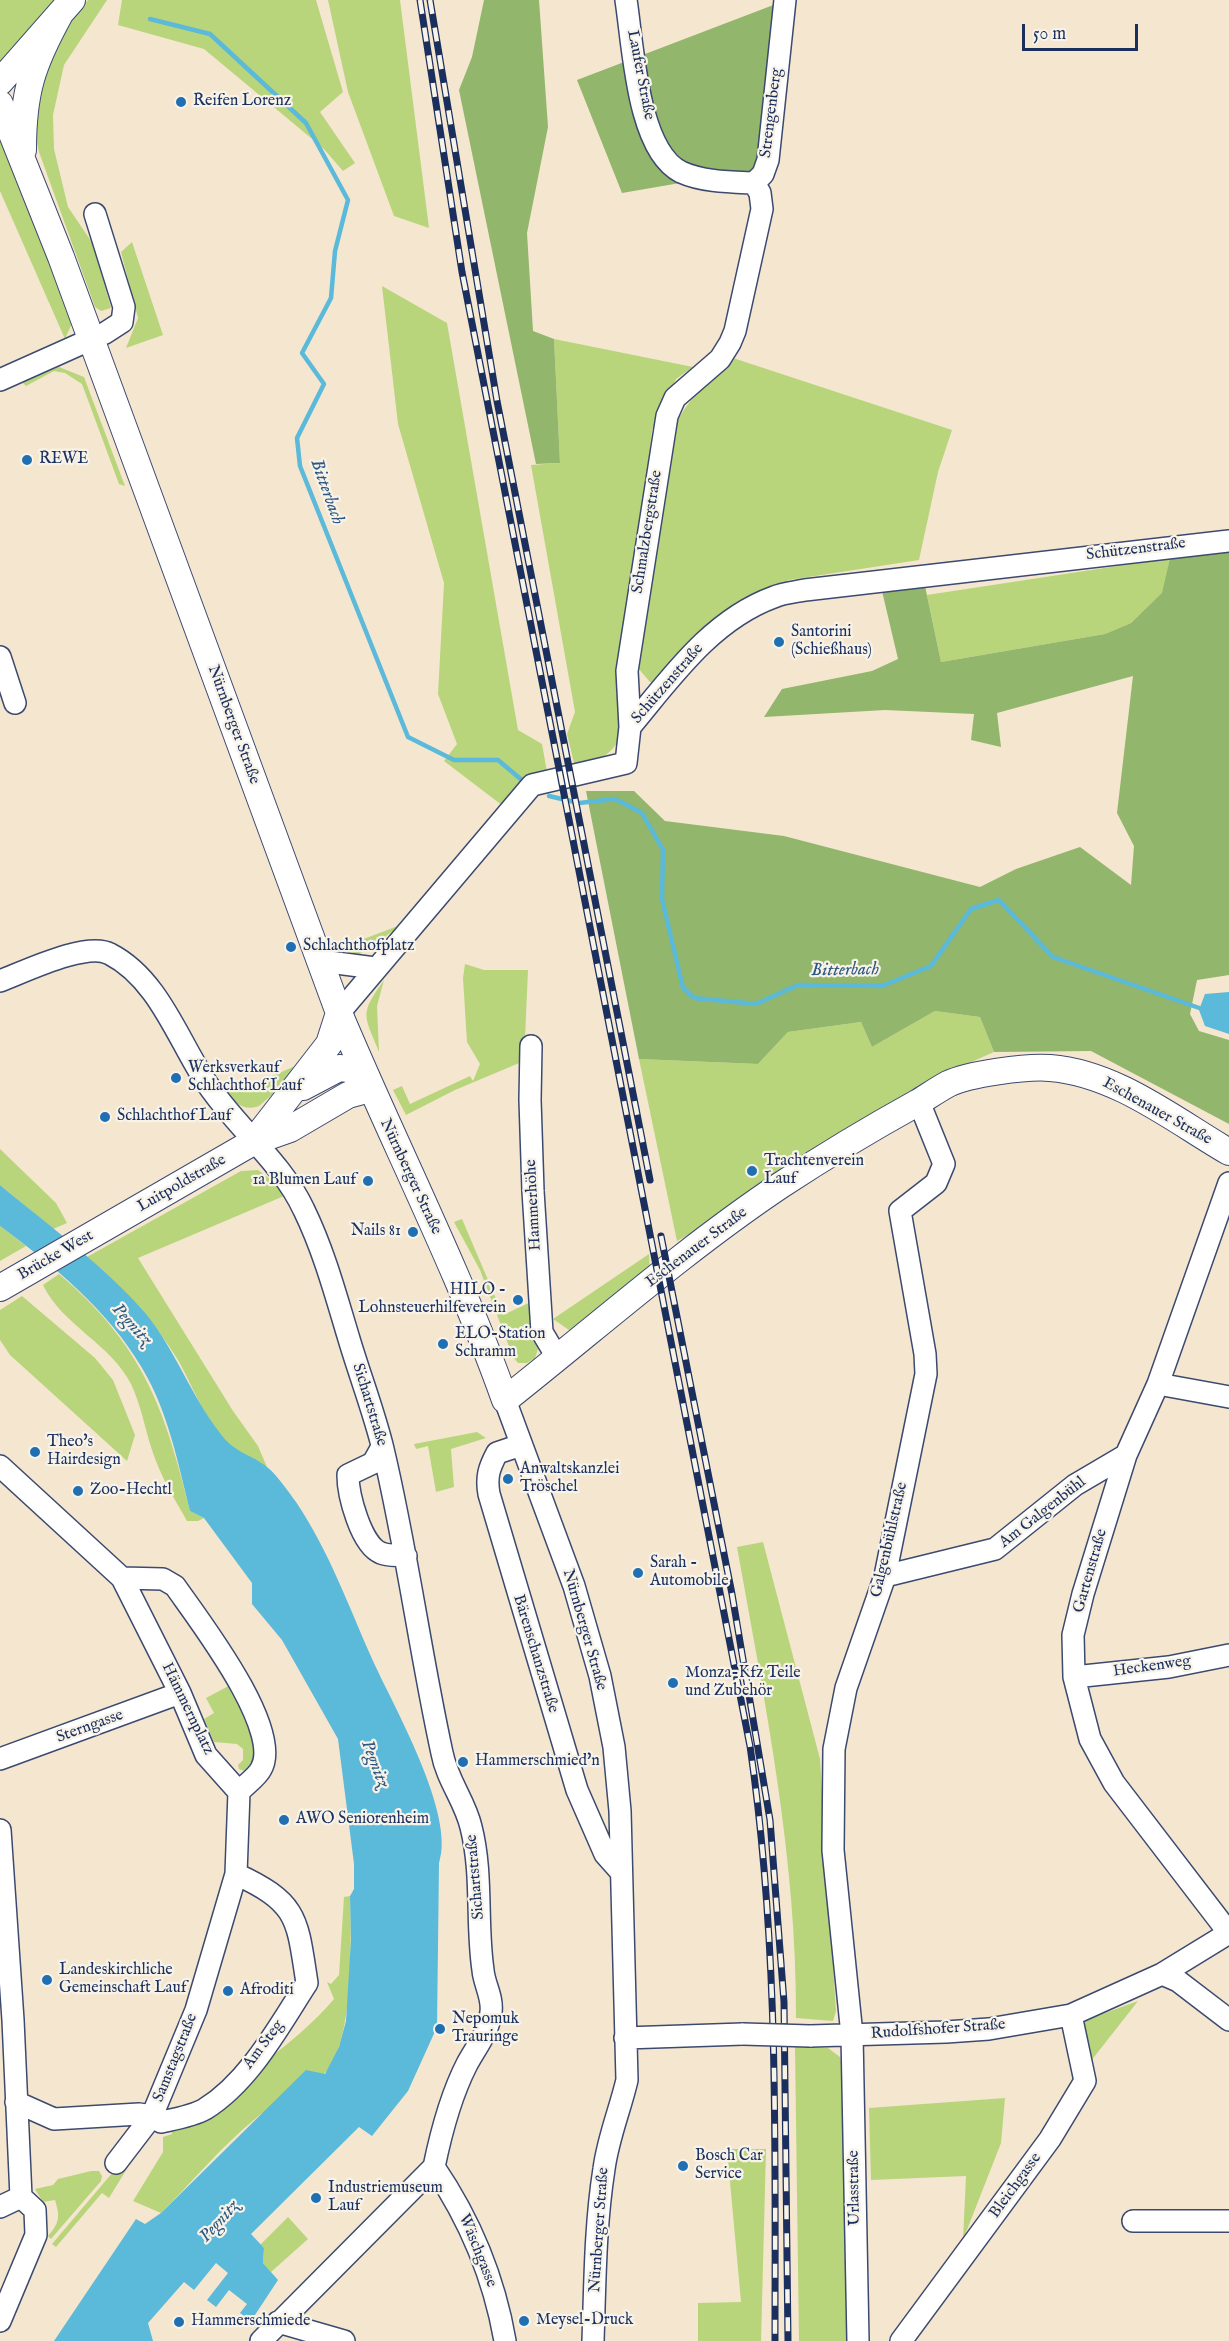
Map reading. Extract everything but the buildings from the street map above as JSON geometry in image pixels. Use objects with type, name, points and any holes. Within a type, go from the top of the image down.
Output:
[{"type":"main road","points":[[0,82],[66,7]]},
{"type":"main road","points":[[23,162],[26,91],[37,57],[66,7]]},
{"type":"main road","name":"Nürnberger Straße","points":[[0,104],[61,256],[339,1014],[370,1089],[464,1294],[506,1400]]},
{"type":"main road","name":"Luitpoldstraße","points":[[253,1142],[329,1044],[339,1014]]},
{"type":"main road","name":"Eschenauer Straße","points":[[506,1400],[673,1265],[780,1186],[878,1124],[949,1083],[1025,1067],[1052,1068],[1102,1080],[1130,1093],[1229,1152]]},
{"type":"main road","name":"Luitpoldstraße","points":[[111,1225],[253,1142],[290,1129],[348,1095],[370,1089],[350,1069],[339,1068],[321,1075],[291,1095]]},
{"type":"main road","name":"Brücke West","points":[[0,1288],[111,1225]]},
{"type":"street","name":"Laufer Straße","points":[[626,0],[642,103],[660,152],[679,171],[690,175],[754,183]]},
{"type":"street","name":"Strengenberg","points":[[754,183],[763,174],[768,160],[785,0]]},
{"type":"street","name":"Schmalzbergstraße","points":[[630,727],[627,671],[667,416],[675,398],[720,358],[735,330],[762,208],[760,193],[754,183]]},
{"type":"street","points":[[0,380],[91,338],[122,321],[124,307],[95,214]]},
{"type":"street","name":"Schützenstraße","points":[[339,1014],[375,968],[532,785],[626,763],[630,727],[696,649],[732,620],[773,597],[806,590],[1229,541]]},
{"type":"street","points":[[0,657],[15,703]]},
{"type":"street","points":[[0,981],[72,954],[100,951],[109,953],[148,985],[205,1081],[253,1142]]},
{"type":"street","points":[[321,961],[375,968]]},
{"type":"street","name":"Hammerhöhe","points":[[531,1046],[532,1180],[542,1332],[558,1359]]},
{"type":"street","name":"Galgenbühlstraße","points":[[852,2035],[833,1850],[834,1749],[846,1688],[885,1576],[926,1374],[925,1354],[900,1211],[936,1184],[944,1164],[919,1102]]},
{"type":"street","name":"Sichartstraße","points":[[253,1142],[291,1186],[314,1233],[382,1447],[406,1556],[446,1771],[471,1824],[478,1871],[483,1973],[490,1994],[491,2012],[485,2035],[466,2065],[451,2106],[434,2167],[261,2341]]},
{"type":"street","name":"Gartenstraße","points":[[1229,1183],[1158,1384],[1126,1455],[1073,1635],[1074,1677],[1090,1739],[1114,1783],[1229,1933]]},
{"type":"street","points":[[1158,1384],[1229,1397]]},
{"type":"street","name":"Nürnberger Straße","points":[[506,1400],[574,1586],[600,1676],[614,1747],[620,1811],[627,2080],[621,2105],[613,2121],[602,2193],[593,2341]]},
{"type":"street","name":"Bärenschanzstraße","points":[[521,1445],[497,1453],[487,1479],[489,1494],[577,1790],[605,1854],[621,1872]]},
{"type":"street","points":[[382,1447],[373,1463],[348,1475],[348,1486],[355,1512],[368,1541],[381,1553],[406,1556]]},
{"type":"street","name":"Am Galgenbühl","points":[[885,1576],[995,1550],[1075,1485],[1126,1455]]},
{"type":"street","points":[[0,1466],[122,1578],[163,1579],[175,1586],[230,1664],[261,1727],[265,1741],[261,1769],[238,1792],[236,1875]]},
{"type":"street","name":"Hämmernplatz","points":[[122,1578],[180,1693],[206,1755],[238,1792]]},
{"type":"street","name":"Heckenweg","points":[[1074,1677],[1169,1667],[1229,1654]]},
{"type":"street","name":"Sterngasse","points":[[0,1759],[180,1693]]},
{"type":"street","points":[[0,1830],[7,2021],[16,2102],[21,2197],[35,2210],[36,2235],[0,2321]]},
{"type":"street","name":"Samstagstraße","points":[[116,2163],[152,2116],[196,2010],[236,1875]]},
{"type":"street","name":"Am Steg","points":[[16,2102],[54,2119],[139,2114],[152,2116],[161,2122],[203,2110],[225,2095],[264,2049],[307,1983],[296,1920],[285,1904],[271,1892],[236,1875]]},
{"type":"street","name":"Rudolfshofer Straße","points":[[625,2038],[743,2034],[810,2036],[919,2034],[989,2029],[1071,2015],[1162,1974],[1229,1933]]},
{"type":"street","points":[[1162,1974],[1178,1981],[1229,2020]]},
{"type":"street","name":"Bleichgasse","points":[[901,2341],[1050,2139],[1085,2081],[1071,2015]]},
{"type":"street","name":"Urlasstraße","points":[[852,2035],[858,2341]]},
{"type":"street","name":"Wäschgasse","points":[[434,2167],[469,2225],[485,2263],[505,2341]]},
{"type":"street","points":[[0,2207],[21,2197]]},
{"type":"street","points":[[1133,2222],[1229,2221]]},
{"type":"street","points":[[278,2322],[344,2341]]},
{"type":"green space","points":[[0,0],[62,0],[0,69]]},
{"type":"green space","points":[[88,0],[107,0],[64,65],[53,115],[54,149],[68,207],[93,244],[111,308],[101,311],[95,307],[39,152],[32,118],[48,59],[64,27]]},
{"type":"green space","points":[[122,0],[316,0],[343,92],[320,112],[355,163],[343,171],[323,148],[204,49],[118,25]]},
{"type":"green space","points":[[328,0],[400,0],[429,228],[394,216],[348,92]]},
{"type":"green space","points":[[484,0],[539,0],[548,127],[527,233],[533,331],[554,339],[560,463],[536,464],[459,90],[472,57]]},
{"type":"green space","points":[[776,4],[761,169],[622,193],[577,80]]},
{"type":"green space","points":[[0,131],[73,321],[65,339],[0,191]]},
{"type":"green space","points":[[132,242],[163,335],[126,348],[138,318],[121,252]]},
{"type":"green space","points":[[382,286],[447,323],[518,730],[542,744],[547,772],[503,806],[444,761],[457,744],[438,694],[444,583],[398,424]]},
{"type":"green space","points":[[554,339],[693,367],[676,379],[652,430],[620,739],[601,758],[575,767],[567,734],[575,712],[531,465],[560,463]]},
{"type":"green space","points":[[730,357],[952,430],[938,472],[919,560],[789,580],[747,601],[704,628],[675,657],[658,683],[650,682],[638,668],[672,431],[691,400]]},
{"type":"green space","points":[[59,367],[84,377],[125,486],[119,484],[82,384],[65,373],[54,371],[26,386],[22,382]]},
{"type":"green space","points":[[1229,551],[1229,975],[1197,980],[1190,1014],[1199,1031],[1229,1040],[1229,1124],[1091,1051],[994,1052],[980,1017],[935,1011],[872,1047],[861,1022],[788,1032],[758,1064],[639,1059],[586,791],[634,791],[665,821],[784,836],[980,887],[1016,869],[1080,847],[1131,885],[1134,846],[1117,813],[1133,676],[997,713],[1001,747],[971,740],[974,714],[885,710],[764,717],[782,689],[872,671],[898,659],[882,591],[925,586],[941,662],[1105,634],[1131,623],[1162,593],[1170,558]]},
{"type":"green space","points":[[1170,558],[1163,593],[1131,623],[1105,634],[941,662],[927,595]]},
{"type":"green space","points":[[403,924],[357,956],[347,955],[340,948]]},
{"type":"green space","points":[[465,964],[484,970],[528,970],[524,1061],[455,1090],[406,1115],[393,1090],[402,1086],[410,1104],[470,1076],[473,1081],[480,1064],[467,1042],[463,978]]},
{"type":"green space","points":[[384,980],[377,1006],[379,1052],[366,1015],[367,1008]]},
{"type":"green space","points":[[935,1011],[980,1017],[994,1052],[951,1071],[732,1211],[677,1241],[639,1059],[758,1064],[788,1032],[861,1022],[872,1047]]},
{"type":"green space","points":[[320,1046],[310,1062],[259,1106],[244,1107],[235,1102],[224,1090],[234,1079],[240,1090],[309,1060],[306,1052]]},
{"type":"green space","points":[[0,1149],[56,1203],[67,1223],[53,1229],[0,1185]]},
{"type":"green space","points":[[258,1170],[278,1185],[284,1196],[138,1258],[233,1411],[258,1446],[267,1467],[238,1452],[218,1433],[178,1360],[159,1332],[125,1292],[87,1257],[241,1171]]},
{"type":"green space","points":[[462,1219],[503,1315],[533,1301],[538,1349],[535,1358],[527,1363],[518,1363],[513,1357],[480,1270],[454,1222]]},
{"type":"green space","points":[[0,1226],[26,1246],[0,1261]]},
{"type":"green space","points":[[649,1254],[650,1273],[569,1330],[553,1319]]},
{"type":"green space","points":[[59,1274],[88,1301],[131,1353],[159,1409],[190,1511],[204,1518],[198,1521],[187,1521],[172,1495],[155,1459],[131,1384],[122,1370],[112,1357],[62,1312],[43,1285]]},
{"type":"green space","points":[[22,1296],[95,1358],[113,1380],[135,1435],[127,1461],[10,1355],[0,1340],[0,1310]]},
{"type":"green space","points":[[477,1432],[486,1438],[451,1449],[454,1487],[436,1492],[428,1446],[416,1449],[414,1444]]},
{"type":"green space","points":[[763,1542],[820,1759],[836,2011],[833,2021],[796,2018],[795,1959],[785,1840],[768,1723],[737,1547]]},
{"type":"green space","points":[[234,1683],[256,1735],[254,1765],[247,1772],[239,1769],[238,1765],[243,1760],[243,1749],[237,1744],[214,1742],[204,1719],[214,1713],[206,1698]]},
{"type":"green space","points":[[350,1896],[351,1937],[346,2015],[334,2059],[324,2074],[308,2087],[263,2113],[242,2130],[161,2213],[133,2201],[163,2152],[163,2137],[172,2134],[170,2127],[278,2051],[298,2035],[334,1999],[327,1982],[331,1984],[339,1975],[344,1897]]},
{"type":"green space","points":[[1138,2001],[1087,2066],[1081,2025],[1086,2020]]},
{"type":"green space","points":[[795,2047],[828,2048],[840,2057],[845,2080],[846,2341],[799,2341]]},
{"type":"green space","points":[[1005,2098],[1001,2143],[963,2240],[966,2176],[871,2180],[869,2108]]},
{"type":"green space","points":[[135,2146],[139,2149],[109,2198],[102,2193],[56,2247],[52,2244]]},
{"type":"green space","points":[[727,2149],[766,2149],[761,2341],[698,2341],[698,2303],[741,2302]]},
{"type":"green space","points":[[99,2171],[102,2176],[101,2181],[51,2239],[48,2236],[58,2219],[55,2200],[43,2202],[35,2189],[53,2185],[58,2179]]},
{"type":"green space","points":[[288,2217],[308,2239],[271,2272],[263,2263],[264,2248],[260,2245]]},
{"type":"water","points":[[1229,992],[1229,1034],[1205,1026],[1199,1010],[1205,994]]},
{"type":"water","name":"Pegnitz","points":[[0,1185],[76,1246],[130,1296],[157,1328],[200,1404],[220,1433],[231,1445],[271,1470],[296,1502],[329,1560],[373,1661],[408,1732],[431,1790],[439,1818],[442,1842],[439,1863],[437,2027],[408,2091],[372,2136],[359,2127],[251,2234],[264,2248],[263,2263],[278,2280],[251,2321],[240,2313],[247,2304],[229,2290],[216,2307],[207,2300],[228,2273],[216,2263],[194,2290],[184,2282],[148,2323],[153,2341],[54,2341],[136,2219],[145,2224],[161,2213],[306,2070],[325,2074],[339,2047],[346,2021],[351,1940],[350,1896],[354,1889],[354,1864],[338,1739],[282,1640],[252,1604],[252,1583],[204,1518],[190,1511],[165,1419],[142,1368],[129,1347],[97,1308],[60,1273],[0,1226]]},
{"type":"waterway","name":"Bitterbach","points":[[150,19],[210,34],[306,123],[348,200],[335,251],[331,298],[302,353],[324,384],[297,438],[300,466],[408,737],[454,760],[498,760],[523,781]]},
{"type":"waterway","name":"Bitterbach","points":[[549,796],[579,803],[615,799],[642,813],[663,850],[662,899],[683,988],[694,998],[756,1004],[798,985],[882,986],[931,966],[971,909],[999,900],[1053,957],[1205,1010]]},
{"type":"railway","points":[[420,0],[462,272],[750,1746],[759,1820],[771,1969],[775,2117],[775,2341]]},
{"type":"railway","points":[[430,0],[497,401],[650,1180]]},
{"type":"railway","points":[[661,1236],[732,1594],[770,1820],[784,2002],[788,2341]]},
{"type":"place","name":"Reifen Lorenz","points":[[181,102]]},
{"type":"place","name":"REWE","points":[[27,460]]},
{"type":"place","name":"Santorini (Schießhaus)","points":[[779,642]]},
{"type":"place","name":"Schlachthofplatz","points":[[291,947]]},
{"type":"place","name":"Werksverkauf Schlachthof Lauf","points":[[176,1078]]},
{"type":"place","name":"Schlachthof Lauf","points":[[105,1117]]},
{"type":"place","name":"Trachtenverein Lauf","points":[[752,1171]]},
{"type":"place","name":"1a Blumen Lauf","points":[[368,1181]]},
{"type":"place","name":"Nails 81","points":[[413,1232]]},
{"type":"place","name":"HILO - Lohnsteuerhilfeverein","points":[[518,1300]]},
{"type":"place","name":"ELO-Station Schramm","points":[[443,1344]]},
{"type":"place","name":"Theo's Hairdesign","points":[[35,1452]]},
{"type":"place","name":"Anwaltskanzlei Tröschel","points":[[508,1479]]},
{"type":"place","name":"Zoo-Hechtl","points":[[78,1491]]},
{"type":"place","name":"Sarah - Automobile","points":[[638,1573]]},
{"type":"place","name":"Monza-Kfz Teile und Zubehör","points":[[673,1683]]},
{"type":"place","name":"Hammerschmied'n","points":[[463,1762]]},
{"type":"place","name":"AWO Seniorenheim","points":[[284,1820]]},
{"type":"place","name":"Landeskirchliche Gemeinschaft Lauf","points":[[47,1980]]},
{"type":"place","name":"Afroditi","points":[[228,1991]]},
{"type":"place","name":"Nepomuk Trauringe","points":[[440,2029]]},
{"type":"place","name":"Bosch Car Service","points":[[683,2166]]},
{"type":"place","name":"Industriemuseum Lauf","points":[[316,2198]]},
{"type":"place","name":"Meysel-Druck","points":[[524,2321]]},
{"type":"place","name":"Hammerschmiede","points":[[179,2322]]}]
